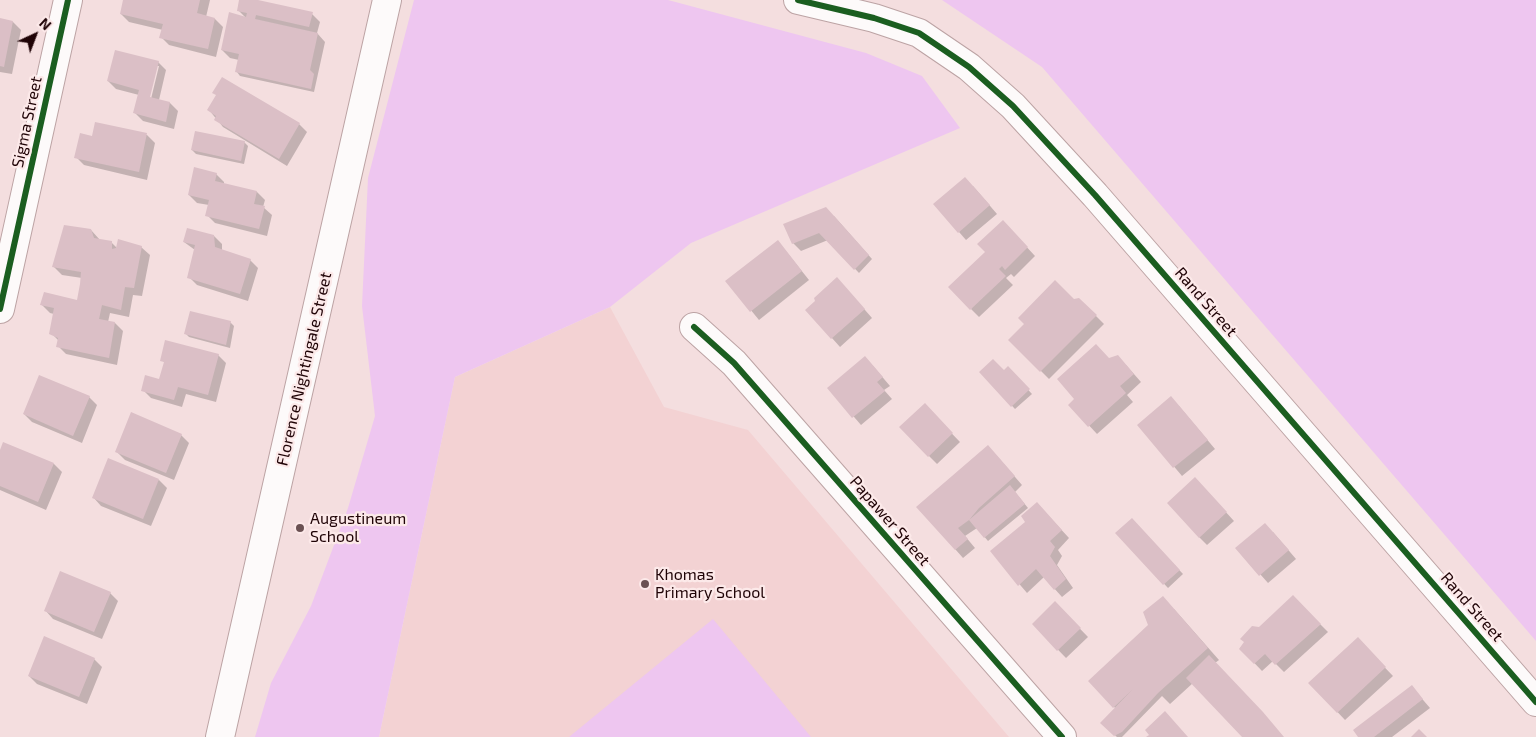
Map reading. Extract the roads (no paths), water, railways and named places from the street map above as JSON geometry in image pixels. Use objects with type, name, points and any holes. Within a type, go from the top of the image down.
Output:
[{"type":"street","name":"Sigma Street","points":[[0,308],[68,0]]},
{"type":"street","name":"Florence Nightingale Street","points":[[220,737],[387,0]]},
{"type":"street","name":"Rand Street","points":[[798,0],[874,18],[919,33],[969,67],[1012,106],[1102,202],[1536,702]]},
{"type":"street","name":"Papawer Street","points":[[694,327],[734,363],[1062,737]]},
{"type":"place","name":"Augustineum School","points":[[300,528]]},
{"type":"place","name":"Khomas Primary School","points":[[645,584]]}]
